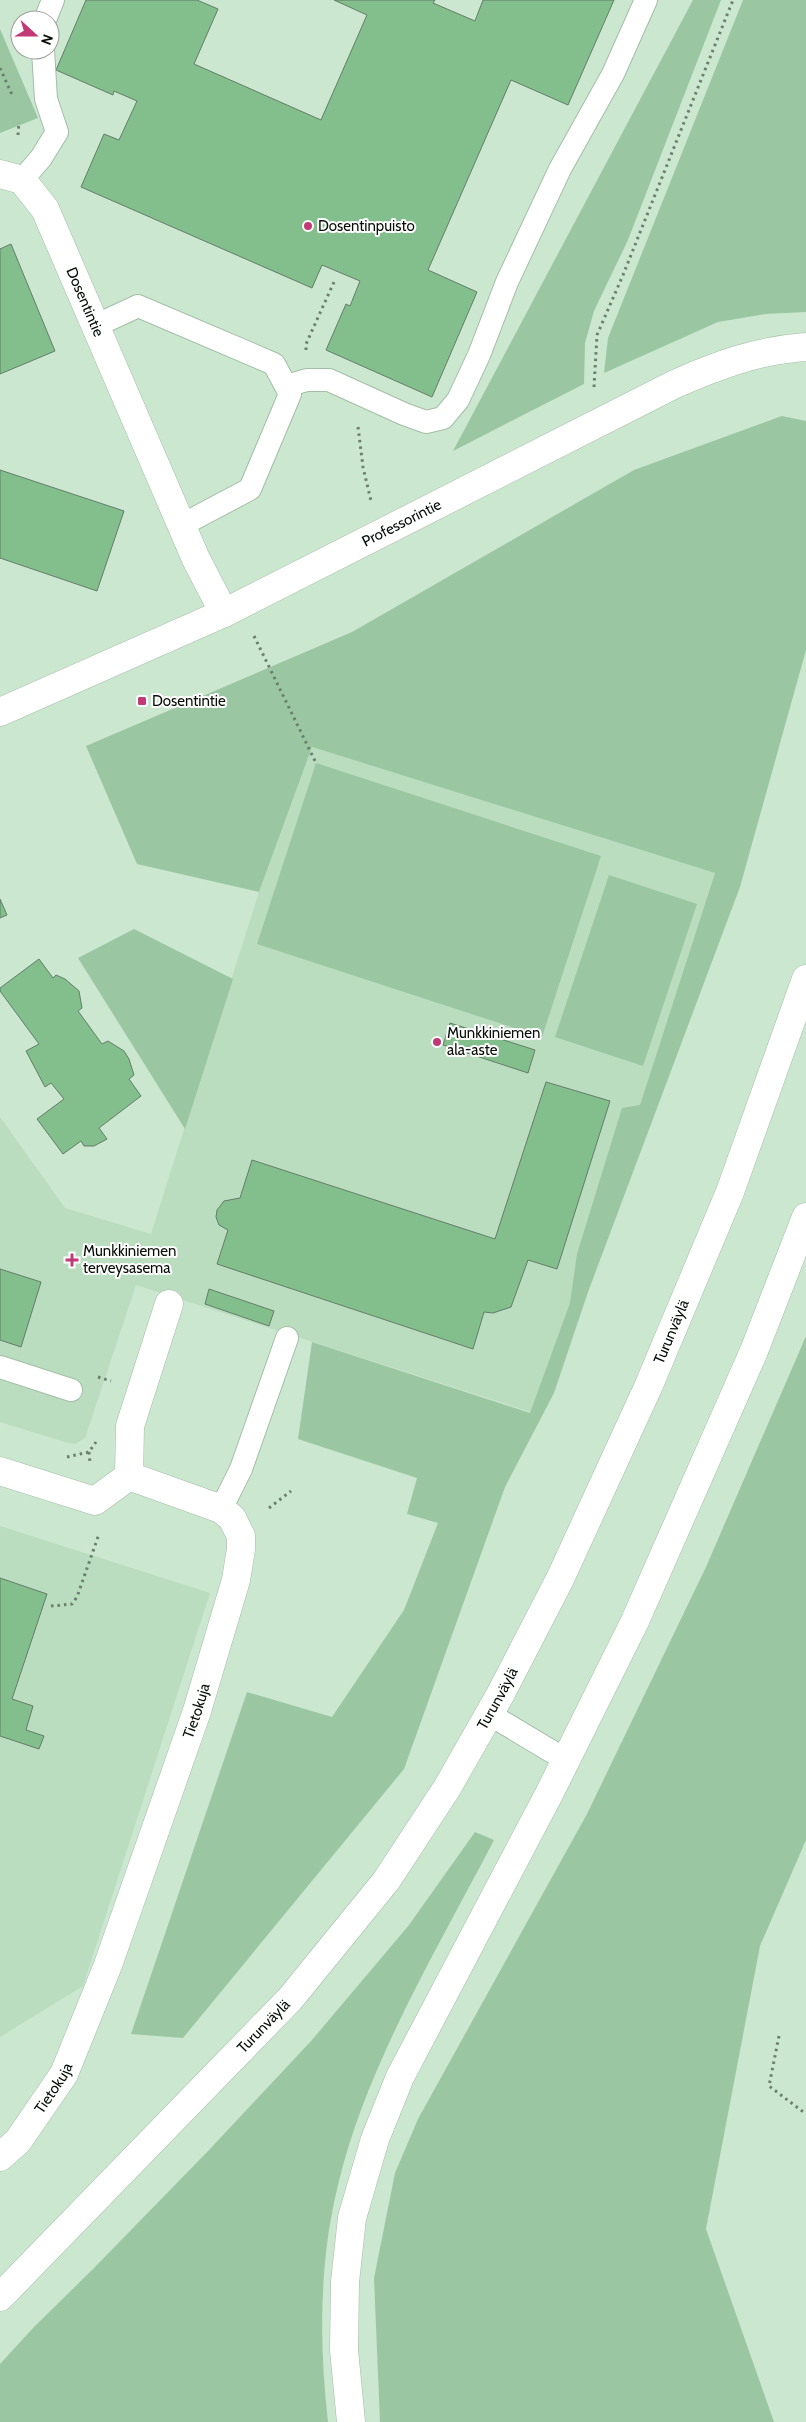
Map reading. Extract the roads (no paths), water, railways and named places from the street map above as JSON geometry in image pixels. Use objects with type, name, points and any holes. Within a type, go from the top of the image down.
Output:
[{"type":"main road","name":"Dosentintie","points":[[11,177],[45,209],[182,525],[224,613]]},
{"type":"main road","name":"Professorintie","points":[[0,712],[224,613],[675,384],[725,362],[756,354],[806,347]]},
{"type":"main road","name":"Turunväylä","points":[[0,2297],[290,1999],[386,1881],[447,1788],[489,1714],[560,1579],[649,1385],[730,1192],[806,979]]},
{"type":"main road","points":[[351,2422],[344,2350],[345,2282],[352,2218],[375,2139],[400,2077],[566,1760],[635,1621],[754,1351],[806,1217]]},
{"type":"main road","points":[[0,1471],[95,1501],[129,1476],[130,1426],[169,1304]]},
{"type":"main road","name":"Tietokuja","points":[[0,2157],[18,2141],[64,2074],[108,1965],[197,1712],[236,1580],[242,1549],[241,1536],[232,1518],[221,1509],[129,1476]]},
{"type":"lane","points":[[286,386],[307,380],[329,380],[426,422],[443,418],[458,400],[479,355],[507,282],[560,169],[613,74],[646,0]]},
{"type":"lane","points":[[11,177],[41,158],[57,132],[46,99],[44,60]]},
{"type":"lane","points":[[95,326],[138,306],[274,364],[290,394],[250,489],[182,525]]},
{"type":"lane","points":[[221,1509],[241,1469],[287,1338]]},
{"type":"lane","points":[[0,1367],[71,1390]]},
{"type":"lane","points":[[489,1714],[566,1760]]},
{"type":"place","name":"Dosentinpuisto","points":[[308,226]]},
{"type":"place","name":"Dosentintie","points":[[142,701]]},
{"type":"place","name":"Munkkiniemen ala-aste","points":[[437,1042]]},
{"type":"place","name":"Munkkiniemen terveysasema","points":[[72,1260]]}]
